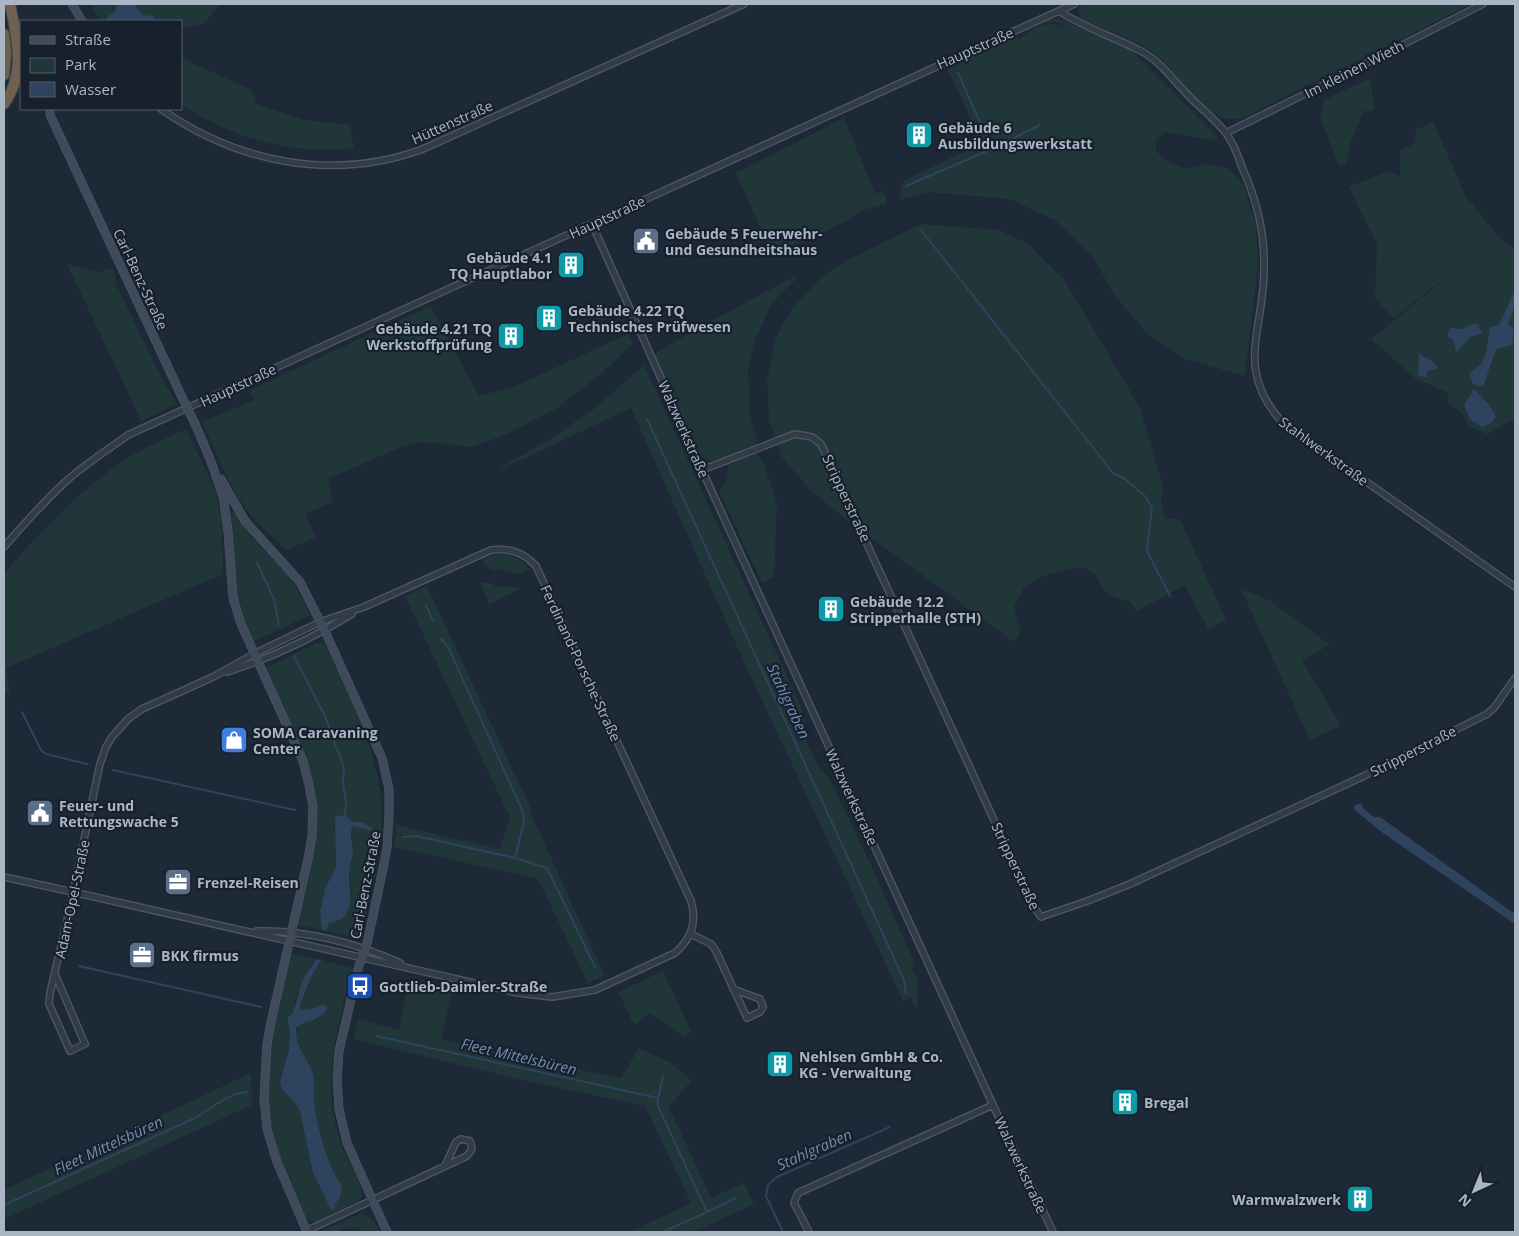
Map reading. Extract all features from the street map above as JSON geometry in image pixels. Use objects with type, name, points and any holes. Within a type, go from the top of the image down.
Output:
[{"type":"highway","points":[[4,104],[16,78],[19,54],[10,4]]},
{"type":"highway","points":[[4,34],[6,54],[4,75]]},
{"type":"street","points":[[72,4],[81,20]]},
{"type":"street","name":"Hüttenstraße","points":[[163,110],[198,132],[219,142],[264,156],[330,167],[374,163],[423,149],[744,4]]},
{"type":"street","name":"Hauptstraße","points":[[4,546],[64,483],[90,461],[128,435],[1074,4]]},
{"type":"street","name":"Im kleinen Wieth","points":[[1226,132],[1483,4]]},
{"type":"street","name":"Stahlwerkstraße","points":[[1059,10],[1074,20],[1142,52],[1158,63],[1226,132],[1252,190],[1262,228],[1264,270],[1254,364],[1262,392],[1272,411],[1282,422],[1515,587]]},
{"type":"street","name":"Carl-Benz-Straße","points":[[50,110],[50,114],[196,426],[210,460],[223,496],[228,531],[233,598],[241,624],[303,761],[309,785],[312,807],[312,836],[266,1044],[264,1099],[267,1129],[277,1162],[306,1232]]},
{"type":"street","name":"Walzwerkstraße","points":[[592,224],[702,470],[1053,1232]]},
{"type":"street","name":"Stripperstraße","points":[[702,470],[794,434],[812,437],[821,444],[1027,891],[1041,917],[1130,884],[1372,772],[1487,714],[1494,708],[1515,678]]},
{"type":"street","name":"Carl-Benz-Straße","points":[[210,460],[245,521],[300,582],[325,631],[382,758],[389,789],[387,848],[366,948],[359,965],[339,1051],[338,1089],[339,1109],[346,1142],[387,1232]]},
{"type":"street","name":"Ferdinand-Porsche-Straße","points":[[254,654],[320,622],[364,607],[491,550],[506,549],[522,554],[536,566],[545,583],[691,901],[694,919],[691,934]]},
{"type":"street","name":"Ferdinand-Porsche-Straße","points":[[258,662],[325,631],[364,607]]},
{"type":"street","name":"Adam-Opel-Straße","points":[[55,974],[85,1044],[70,1051],[49,1004],[50,993],[100,764],[106,748],[112,737],[128,719],[142,709],[213,677],[254,654]]},
{"type":"street","name":"Adam-Opel-Straße","points":[[213,677],[258,662]]},
{"type":"street","points":[[4,877],[518,993],[552,997],[595,990],[651,965],[676,953],[691,934],[711,944],[716,951],[747,1018],[760,1012],[763,1007],[760,999],[734,989]]},
{"type":"street","points":[[248,931],[292,931],[366,948],[411,968]]},
{"type":"street","points":[[809,1232],[794,1203],[798,1193],[993,1105]]},
{"type":"street","points":[[306,1232],[470,1155],[472,1150],[470,1141],[461,1139],[456,1142],[445,1166]]},
{"type":"green space","points":[[91,4],[217,4],[218,7],[205,23],[182,28],[182,20],[99,20]]},
{"type":"green space","points":[[1082,4],[1471,4],[1243,118],[1228,119],[1209,109],[1162,60],[1146,47],[1081,18],[1078,10]]},
{"type":"green space","points":[[1051,19],[1067,22],[1131,50],[1218,137],[1212,140],[1166,132],[1156,139],[1156,151],[1168,162],[1185,168],[1206,164],[1230,169],[1244,186],[1256,226],[1258,264],[1245,376],[1185,359],[1147,333],[1117,299],[1093,257],[1055,220],[1009,199],[928,192],[899,200],[903,181],[982,143],[947,68],[1016,35],[1019,40],[1039,26],[1056,24],[1065,28],[1059,22],[1038,23]]},
{"type":"green space","points":[[182,56],[187,61],[252,90],[256,104],[304,120],[350,125],[354,148],[331,150],[286,147],[242,135],[201,116],[182,105]]},
{"type":"green space","points":[[1371,78],[1374,110],[1364,111],[1350,144],[1346,164],[1338,165],[1321,118],[1324,100]]},
{"type":"green space","points":[[844,118],[875,194],[882,191],[886,196],[886,204],[860,211],[849,220],[773,256],[736,173]]},
{"type":"green space","points":[[1433,121],[1465,195],[1498,236],[1515,250],[1515,421],[1508,422],[1487,434],[1469,426],[1462,414],[1448,402],[1448,393],[1416,379],[1371,339],[1489,243],[1393,319],[1375,297],[1377,244],[1349,187],[1389,171],[1400,176],[1400,151],[1415,143],[1416,130]]},
{"type":"green space","points":[[921,224],[999,230],[1027,243],[1064,279],[1140,408],[1164,490],[1161,499],[1165,519],[1180,519],[1226,620],[1208,629],[1185,585],[1137,611],[1130,602],[1108,595],[1095,575],[1083,567],[1048,574],[1025,586],[1014,606],[1021,632],[1014,642],[851,523],[811,491],[781,456],[769,419],[767,379],[775,339],[793,307],[822,277],[847,260]]},
{"type":"green space","points":[[67,264],[98,272],[113,268],[116,284],[162,379],[177,404],[141,420]]},
{"type":"green space","points":[[795,276],[795,280],[772,303],[755,340],[748,367],[750,416],[758,444],[716,461],[705,459],[697,450],[654,354]]},
{"type":"green space","points":[[430,306],[479,396],[514,387],[628,334],[633,343],[601,374],[557,408],[507,434],[471,447],[419,442],[401,447],[328,479],[333,502],[305,514],[316,537],[287,550],[255,520],[239,499],[202,422],[254,400],[250,390]]},
{"type":"green space","points":[[644,365],[798,700],[804,715],[807,742],[818,766],[829,778],[912,957],[914,965],[912,971],[917,976],[917,1009],[911,998],[903,1001],[744,662],[631,408],[504,468],[499,468],[549,440],[594,409]]},
{"type":"green space","points":[[186,429],[216,492],[222,524],[223,574],[6,668],[10,693],[4,695],[4,573],[47,526],[110,470],[149,446]]},
{"type":"green space","points":[[757,453],[764,465],[777,504],[774,577],[762,583],[719,491],[727,481],[728,465]]},
{"type":"green space","points":[[235,512],[252,538],[291,578],[311,615],[252,642],[236,599],[229,514]]},
{"type":"green space","points":[[501,555],[518,559],[531,570],[519,574],[496,569],[495,571],[491,570],[482,560]]},
{"type":"green space","points":[[480,582],[494,584],[494,586],[522,588],[489,604]]},
{"type":"green space","points":[[427,586],[532,811],[530,812],[605,976],[588,983],[538,879],[395,847],[396,825],[500,849],[510,818],[405,596]]},
{"type":"green space","points":[[1241,589],[1269,600],[1330,645],[1302,660],[1341,726],[1310,740]]},
{"type":"green space","points":[[324,642],[365,733],[378,780],[382,805],[379,858],[361,939],[326,931],[330,921],[338,922],[351,896],[349,875],[353,851],[351,830],[353,826],[372,831],[365,823],[351,821],[347,817],[334,824],[336,868],[325,888],[320,911],[322,930],[297,925],[315,842],[315,802],[264,669],[315,644]]},
{"type":"green space","points":[[290,953],[316,959],[312,963],[297,995],[293,1013],[287,1018],[290,1033],[289,1050],[280,1082],[282,1089],[295,1103],[300,1112],[313,1173],[331,1210],[342,1185],[332,1168],[320,1133],[315,1110],[313,1074],[300,1048],[296,1028],[305,1022],[314,1020],[321,1005],[312,1009],[300,1010],[311,977],[321,960],[353,968],[338,1025],[331,1083],[332,1103],[338,1136],[357,1178],[362,1197],[357,1202],[311,1222],[305,1218],[280,1159],[267,1105],[270,1042]]},
{"type":"green space","points":[[663,971],[691,1031],[684,1037],[650,1013],[636,1025],[632,1021],[618,992]]},
{"type":"green space","points":[[409,979],[453,989],[441,1039],[512,1056],[621,1078],[639,1048],[671,1063],[691,1081],[669,1107],[711,1198],[744,1183],[754,1204],[695,1232],[630,1232],[691,1203],[645,1106],[526,1081],[353,1039],[358,1019],[399,1030]]},
{"type":"green space","points":[[251,1073],[252,1105],[4,1219],[4,1190]]},
{"type":"green space","points":[[361,1214],[373,1220],[381,1232],[362,1232],[357,1228],[340,1229],[339,1232],[318,1232]]},
{"type":"water","points":[[117,4],[135,4],[142,15],[153,16],[155,20],[106,20],[107,17],[115,12]]},
{"type":"water","points":[[1515,290],[1515,305],[1508,325],[1514,329],[1512,345],[1496,349],[1483,387],[1473,384],[1469,374],[1482,363],[1486,352],[1490,327],[1499,325]]},
{"type":"water","points":[[1478,324],[1482,333],[1470,337],[1456,353],[1454,341],[1447,336],[1450,328],[1462,329]]},
{"type":"water","points":[[1419,354],[1432,361],[1438,368],[1427,372],[1427,378],[1418,375]]},
{"type":"water","points":[[1474,389],[1490,406],[1496,417],[1491,423],[1482,427],[1470,419],[1464,405]]},
{"type":"water","points":[[1361,803],[1363,808],[1374,817],[1380,817],[1515,914],[1515,924],[1380,831],[1354,809],[1354,806]]},
{"type":"water","points":[[343,815],[351,821],[364,823],[372,828],[372,831],[353,826],[352,828],[353,849],[349,873],[350,894],[348,912],[339,921],[329,923],[326,931],[322,930],[320,911],[325,888],[336,868],[335,817]]},
{"type":"water","points":[[316,959],[321,960],[311,977],[300,1010],[312,1009],[321,1005],[327,1006],[326,1011],[314,1020],[305,1022],[296,1028],[296,1036],[313,1074],[315,1110],[320,1133],[332,1168],[342,1185],[340,1198],[334,1205],[335,1208],[331,1210],[313,1173],[300,1112],[295,1103],[282,1089],[280,1082],[289,1050],[290,1033],[287,1018],[293,1013],[302,981]]},
{"type":"waterway","points":[[958,73],[992,149]]},
{"type":"waterway","points":[[906,186],[992,149],[1040,125]]},
{"type":"waterway","points":[[921,230],[1113,473],[1125,479],[1145,496],[1152,508],[1147,551],[1170,596]]},
{"type":"waterway","name":"Stahlgraben","points":[[647,419],[904,980],[906,994]]},
{"type":"waterway","name":"Fleet Mittelsbüren","points":[[257,563],[274,599],[279,625]]},
{"type":"waterway","name":"Fleet Mittelsbüren","points":[[426,606],[433,620]]},
{"type":"waterway","name":"Fleet Mittelsbüren","points":[[441,639],[448,647],[523,812],[524,822],[515,858]]},
{"type":"waterway","name":"Fleet Mittelsbüren","points":[[294,656],[325,716],[344,768],[345,817]]},
{"type":"waterway","name":"Fleet Mittelsbüren","points":[[22,712],[41,750],[46,754],[87,764]]},
{"type":"waterway","name":"Fleet Mittelsbüren","points":[[113,770],[295,810]]},
{"type":"waterway","name":"Fleet Mittelsbüren","points":[[403,837],[416,836],[515,858],[547,868],[595,967]]},
{"type":"waterway","name":"Fleet Mittelsbüren","points":[[79,966],[261,1007]]},
{"type":"waterway","name":"Fleet Mittelsbüren","points":[[376,1036],[658,1098]]},
{"type":"waterway","name":"Fleet Mittelsbüren","points":[[663,1076],[657,1104],[707,1212],[663,1232]]},
{"type":"waterway","name":"Fleet Mittelsbüren","points":[[4,1205],[195,1118],[226,1098],[247,1092]]},
{"type":"waterway","name":"Stahlgraben","points":[[783,1232],[766,1196],[768,1185],[777,1177],[890,1127]]},
{"type":"waterway","name":"Fleet Mittelsbüren","points":[[707,1212],[736,1198]]},
{"type":"place","name":"Gebäude 6 Ausbildungswerkstatt","points":[[919,135]]},
{"type":"place","name":"Gebäude 5 Feuerwehr- und Gesundheitshaus","points":[[646,241]]},
{"type":"place","name":"Gebäude 4.1 TQ Hauptlabor","points":[[571,265]]},
{"type":"place","name":"Gebäude 4.22 TQ Technisches Prüfwesen","points":[[549,318]]},
{"type":"place","name":"Gebäude 4.21 TQ Werkstoffprüfung","points":[[511,336]]},
{"type":"place","name":"Gebäude 12.2 Stripperhalle (STH)","points":[[831,609]]},
{"type":"place","name":"SOMA Caravaning Center","points":[[234,740]]},
{"type":"place","name":"Feuer- und Rettungswache 5","points":[[40,813]]},
{"type":"place","name":"Frenzel-Reisen","points":[[178,882]]},
{"type":"place","name":"BKK firmus","points":[[142,955]]},
{"type":"place","name":"Gottlieb-Daimler-Straße","points":[[360,986]]},
{"type":"place","name":"Nehlsen GmbH & Co. KG - Verwaltung","points":[[780,1064]]},
{"type":"place","name":"Bregal","points":[[1125,1102]]},
{"type":"place","name":"Warmwalzwerk","points":[[1360,1199]]}]
